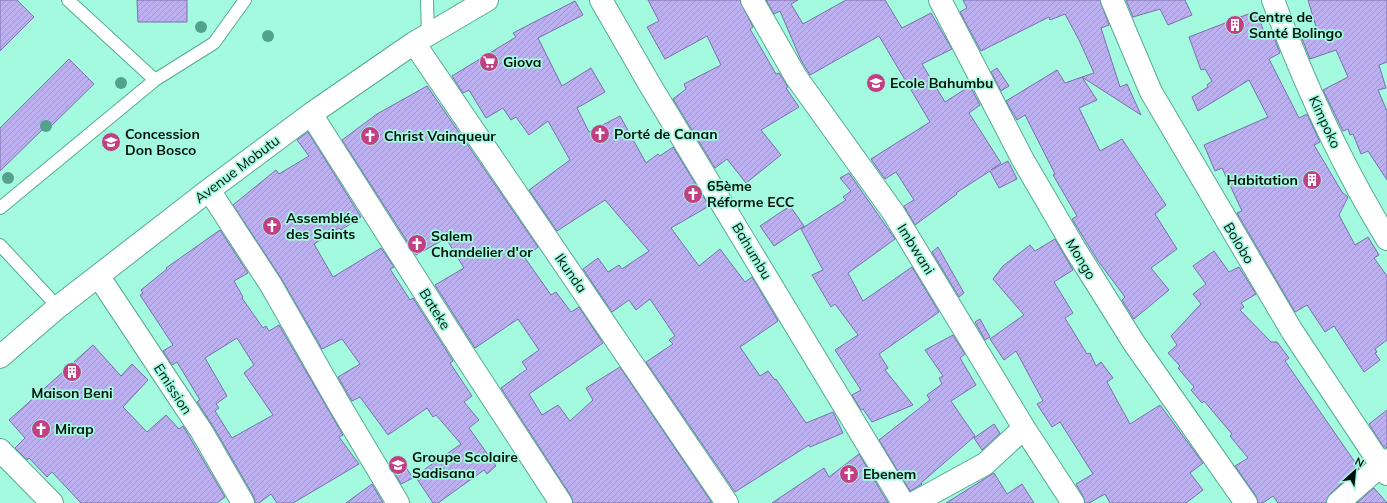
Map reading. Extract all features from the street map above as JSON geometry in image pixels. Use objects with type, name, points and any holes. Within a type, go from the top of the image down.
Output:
[{"type":"street","name":"Avenue Mobutu","points":[[0,357],[58,308],[209,190],[311,114],[421,39],[487,0]]},
{"type":"street","name":"Bahumbu","points":[[601,0],[650,85],[903,503]]},
{"type":"street","name":"Imbwani","points":[[752,0],[796,78],[893,212],[1024,428],[1073,503]]},
{"type":"street","name":"Mongo","points":[[940,0],[1023,160],[1075,249],[1134,343],[1246,503]]},
{"type":"street","name":"Bolobo","points":[[1112,0],[1151,92],[1292,331],[1385,466]]},
{"type":"street","name":"Kimpoko","points":[[1273,0],[1290,44],[1340,155],[1368,209],[1387,240]]},
{"type":"street","name":"Ikunda","points":[[421,39],[727,503]]},
{"type":"street","name":"Bateke","points":[[311,114],[465,356],[561,503]]},
{"type":"street","points":[[209,190],[271,285],[398,503]]},
{"type":"street","name":"Emission","points":[[99,277],[202,432],[243,503]]},
{"type":"street","points":[[914,503],[985,464],[1024,428]]},
{"type":"street","points":[[0,450],[45,501]]},
{"type":"street","points":[[1338,503],[1385,466]]},
{"type":"lane","points":[[68,0],[155,80]]},
{"type":"lane","points":[[0,208],[155,80],[214,43],[245,0]]},
{"type":"lane","points":[[421,39],[427,0]]},
{"type":"lane","points":[[0,245],[58,308]]},
{"type":"building","points":[[0,0],[17,0],[34,17],[0,51]]},
{"type":"building","points":[[137,0],[187,0],[187,22],[138,22]]},
{"type":"building","points":[[648,0],[740,0],[753,27],[750,29],[776,74],[779,73],[788,87],[786,88],[799,107],[761,130],[781,155],[746,183],[727,159],[715,168],[673,99],[686,89],[684,84],[721,65],[707,36],[665,59],[647,27],[659,21]]},
{"type":"building","points":[[766,0],[798,0],[791,4],[803,24],[846,0],[885,0],[902,28],[931,13],[952,49],[922,64],[945,102],[970,86],[980,105],[969,113],[1001,163],[991,170],[1008,161],[1017,179],[999,188],[990,171],[956,193],[957,194],[915,225],[904,206],[914,200],[896,172],[885,179],[871,159],[930,122],[879,36],[810,75],[801,60],[780,11],[774,14]]},
{"type":"building","points":[[963,0],[1100,0],[1109,25],[1101,28],[1120,87],[1127,84],[1141,115],[1082,77],[1094,73],[1065,14],[1050,20],[1049,17],[981,51],[960,12],[967,8]]},
{"type":"building","points":[[1126,0],[1185,0],[1192,15],[1168,25],[1160,9],[1133,17]]},
{"type":"building","points":[[1308,0],[1387,0],[1387,62],[1379,65],[1386,88],[1378,90],[1387,111],[1387,180],[1368,151],[1361,154],[1353,134],[1350,135],[1348,129],[1343,131],[1323,90],[1348,77],[1336,50],[1310,59],[1301,36],[1317,30]]},
{"type":"building","points":[[575,1],[583,15],[538,38],[562,86],[591,68],[605,92],[577,108],[589,132],[620,116],[646,163],[658,154],[660,156],[673,147],[709,206],[671,228],[699,266],[720,249],[745,282],[752,277],[778,321],[740,347],[760,376],[768,371],[775,380],[776,379],[806,423],[833,412],[843,433],[810,447],[809,445],[735,492],[646,362],[673,344],[669,340],[675,336],[650,299],[636,310],[629,300],[612,312],[583,269],[598,258],[608,272],[619,265],[622,269],[649,251],[605,200],[557,231],[529,190],[570,160],[548,121],[529,135],[516,117],[511,120],[503,108],[486,118],[469,90],[463,93],[452,76],[516,37],[513,33]]},
{"type":"building","points":[[1256,11],[1267,39],[1273,35],[1280,53],[1269,59],[1299,118],[1307,114],[1320,142],[1314,145],[1342,192],[1348,197],[1339,215],[1355,245],[1368,237],[1379,255],[1374,258],[1387,276],[1387,340],[1375,349],[1377,352],[1375,353],[1380,360],[1364,372],[1334,326],[1325,332],[1307,305],[1295,312],[1237,213],[1242,211],[1222,168],[1215,171],[1204,145],[1268,117],[1249,80],[1198,111],[1192,97],[1208,87],[1207,85],[1212,81],[1205,69],[1201,70],[1189,37]]},
{"type":"building","points":[[69,59],[94,84],[46,131],[43,129],[0,171],[0,128]]},
{"type":"building","points":[[997,68],[1009,86],[1001,91],[991,72]]},
{"type":"building","points":[[1057,70],[1065,83],[1082,77],[1097,100],[1079,108],[1100,151],[1122,139],[1166,205],[1155,214],[1177,249],[1151,268],[1169,290],[1134,319],[1122,300],[1125,297],[1098,261],[1072,219],[1077,216],[1053,175],[1055,174],[1025,115],[1017,120],[1006,101]]},
{"type":"building","points":[[427,86],[538,247],[525,258],[551,295],[556,292],[571,312],[579,307],[603,343],[529,394],[542,415],[558,405],[570,421],[593,400],[586,388],[620,367],[712,503],[573,503],[571,496],[501,388],[527,369],[522,362],[539,350],[518,319],[475,348],[435,285],[464,268],[447,240],[445,239],[416,255],[342,140],[377,114]]},
{"type":"building","points":[[308,132],[361,217],[341,230],[339,228],[314,244],[333,277],[381,248],[394,267],[390,269],[410,300],[413,298],[453,361],[450,363],[472,396],[464,402],[479,420],[469,428],[496,466],[487,474],[484,470],[438,503],[433,503],[415,476],[461,444],[436,415],[433,417],[427,408],[388,435],[360,397],[352,401],[338,377],[360,364],[342,339],[322,349],[281,278],[233,205],[276,170],[279,174],[309,156],[297,140]]},
{"type":"building","points":[[849,173],[895,239],[848,273],[863,301],[912,267],[939,312],[879,354],[888,368],[885,370],[913,405],[872,422],[863,409],[861,410],[852,395],[861,390],[835,350],[858,335],[835,304],[831,307],[812,275],[823,270],[801,229],[846,200],[843,197],[851,191],[840,178]]},
{"type":"building","points":[[790,206],[804,226],[774,246],[760,226]]},
{"type":"building","points":[[220,230],[248,273],[234,281],[243,297],[242,298],[263,328],[266,326],[269,331],[279,325],[343,435],[339,437],[359,464],[293,503],[277,503],[271,494],[259,503],[255,503],[254,497],[213,426],[197,402],[200,400],[177,362],[172,365],[163,351],[173,345],[140,295],[143,293],[141,290],[167,269],[166,268]],"holes":[[[237,338],[254,365],[244,373],[273,415],[232,438],[215,411],[219,408],[216,404],[227,396],[205,358]]]},
{"type":"building","points":[[1055,239],[1073,270],[1054,282],[1073,313],[1065,318],[1087,354],[1090,353],[1096,366],[1101,362],[1113,378],[1107,382],[1130,424],[1160,405],[1203,463],[1190,473],[1203,490],[1186,503],[1110,503],[1105,494],[1089,503],[1085,503],[1076,484],[1093,474],[1060,422],[1052,427],[1037,404],[1043,401],[1016,351],[1004,360],[990,339],[1024,315],[993,279],[1003,266],[1030,245],[1035,251]]},
{"type":"building","points":[[938,247],[964,293],[959,297],[932,252]]},
{"type":"building","points":[[1214,251],[1229,272],[1239,267],[1256,294],[1241,303],[1244,307],[1240,310],[1271,342],[1277,342],[1289,358],[1285,361],[1359,468],[1330,494],[1326,503],[1278,503],[1273,496],[1263,503],[1258,503],[1256,496],[1235,466],[1248,458],[1230,436],[1232,434],[1204,401],[1202,403],[1191,390],[1194,387],[1178,368],[1180,366],[1168,353],[1177,345],[1171,336],[1201,304],[1193,294],[1206,284],[1193,266]]},
{"type":"building","points":[[980,319],[990,337],[985,340],[975,322]]},
{"type":"building","points":[[953,335],[965,354],[960,358],[976,385],[951,401],[975,436],[921,483],[922,484],[910,491],[879,440],[930,400],[927,395],[942,384],[939,378],[943,376],[925,350]]},
{"type":"building","points":[[93,345],[121,376],[132,364],[148,380],[123,407],[147,432],[166,415],[179,429],[183,426],[225,497],[217,503],[81,503],[52,472],[47,477],[29,458],[27,460],[15,448],[25,438],[9,420]]},
{"type":"building","points":[[1387,410],[1387,448],[1383,446],[1369,424]]},
{"type":"building","points":[[994,424],[1000,433],[982,450],[974,438]]},
{"type":"building","name":"Ebenem","points":[[859,454],[888,503],[772,503],[824,468],[829,477]]},
{"type":"building","points":[[403,463],[413,478],[401,484],[393,470]]},
{"type":"building","points":[[994,473],[1007,494],[1022,484],[1034,503],[946,503]]},
{"type":"building","points":[[372,484],[383,503],[346,503],[350,500]]},
{"type":"building","points":[[1374,488],[1387,503],[1357,503]]},
{"type":"place","name":"Centre de Santé Bolingo","points":[[1235,25]]},
{"type":"place","name":"Giova","points":[[489,62]]},
{"type":"place","name":"Ecole Bahumbu","points":[[876,83]]},
{"type":"place","name":"Porté de Canan","points":[[600,134]]},
{"type":"place","name":"Christ Vainqueur","points":[[370,136]]},
{"type":"place","name":"Concession Don Bosco","points":[[111,142]]},
{"type":"place","name":"Habitation","points":[[1312,180]]},
{"type":"place","name":"65ème Réforme ECC","points":[[693,194]]},
{"type":"place","name":"Assemblée des Saints","points":[[272,226]]},
{"type":"place","name":"Salem Chandelier d'or","points":[[417,244]]},
{"type":"place","name":"Maison Beni","points":[[72,372]]},
{"type":"place","name":"Mirap","points":[[41,429]]},
{"type":"place","name":"Groupe Scolaire Sadisana","points":[[398,465]]},
{"type":"place","name":"Ebenem","points":[[849,474]]}]
